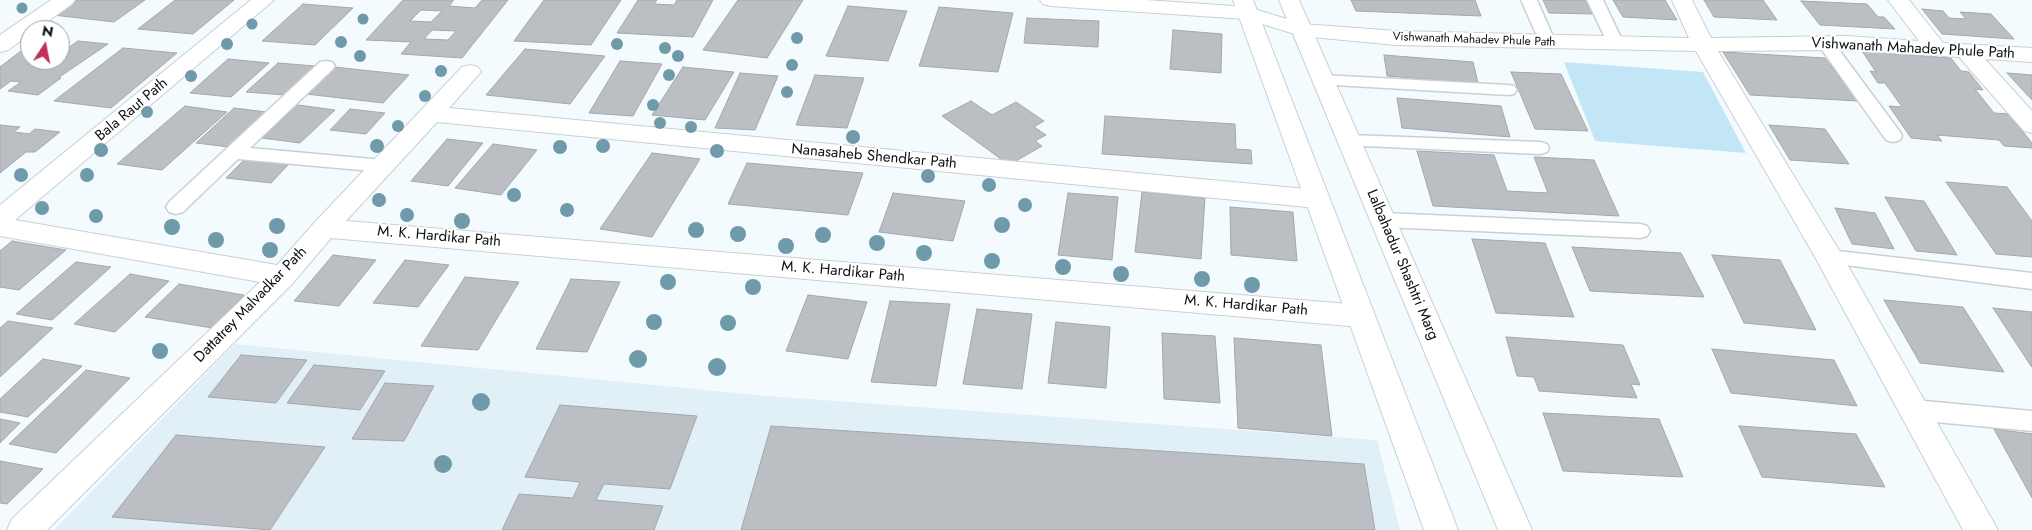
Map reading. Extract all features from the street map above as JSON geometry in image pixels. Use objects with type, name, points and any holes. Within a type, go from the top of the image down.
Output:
[{"type":"street","points":[[0,46],[66,0]]},
{"type":"street","name":"Bala Raut Path","points":[[0,219],[264,0]]},
{"type":"street","name":"Vishwanath Mahadev Phule Path","points":[[1050,0],[1245,6],[1301,30],[1396,38],[1616,44],[1825,43],[2032,55]]},
{"type":"street","name":"Lalbahadur Shashtri Marg","points":[[1289,0],[1515,530]]},
{"type":"street","points":[[1682,0],[1704,45],[1829,257],[1981,530]]},
{"type":"street","points":[[1898,0],[1937,48]]},
{"type":"street","points":[[1245,6],[1441,530]]},
{"type":"street","points":[[1965,50],[2032,126]]},
{"type":"street","name":"Dattatrey Malvadkar Path","points":[[24,530],[283,276],[324,228],[470,72]]},
{"type":"street","name":"Nanasaheb Shendkar Path","points":[[431,114],[1317,199]]},
{"type":"street","points":[[0,227],[283,276]]},
{"type":"street","name":"M. K. Hardikar Path","points":[[324,228],[1361,316]]},
{"type":"lane","points":[[1529,0],[1547,41]]},
{"type":"lane","points":[[1595,0],[1616,44]]},
{"type":"lane","points":[[1825,43],[1892,136]]},
{"type":"lane","points":[[176,207],[326,66]]},
{"type":"lane","points":[[1323,80],[1508,90]]},
{"type":"lane","points":[[1348,141],[1540,148]]},
{"type":"lane","points":[[234,153],[383,166]]},
{"type":"lane","points":[[1383,220],[1640,231]]},
{"type":"lane","points":[[1829,257],[2032,281]]},
{"type":"lane","points":[[1914,410],[2032,421]]},
{"type":"shaded area","points":[[1564,62],[1703,72],[1746,153],[1595,141]]},
{"type":"shaded area","points":[[235,344],[767,396],[1377,440],[1400,530],[54,530]]},
{"type":"building","points":[[75,0],[145,0],[114,22],[53,15]]},
{"type":"building","points":[[175,0],[234,0],[193,34],[138,29]]},
{"type":"building","points":[[403,0],[454,0],[449,6],[475,8],[482,0],[508,0],[462,58],[401,54],[411,42],[366,40]],"holes":[[[421,10],[442,11],[431,22],[410,21]],[[432,30],[456,31],[448,40],[424,39]]]},
{"type":"building","points":[[544,0],[621,0],[591,45],[514,41]]},
{"type":"building","points":[[638,0],[657,0],[654,4],[674,5],[677,0],[713,0],[693,37],[617,33]]},
{"type":"building","points":[[738,0],[803,0],[767,58],[703,50]]},
{"type":"building","points":[[1351,0],[1475,0],[1481,16],[1356,11]]},
{"type":"building","points":[[1543,0],[1585,0],[1593,14],[1549,13]]},
{"type":"building","points":[[1613,0],[1665,0],[1677,20],[1623,17]]},
{"type":"building","points":[[1704,0],[1763,0],[1777,20],[1714,17]]},
{"type":"building","points":[[1801,1],[1867,4],[1878,17],[1884,17],[1895,29],[1820,25]]},
{"type":"building","points":[[303,4],[353,8],[315,45],[262,41]]},
{"type":"building","points":[[848,6],[907,11],[888,61],[826,56]]},
{"type":"building","points":[[939,7],[1013,13],[998,72],[919,66]]},
{"type":"building","points":[[1922,9],[1943,11],[1949,18],[1966,19],[1960,12],[1991,14],[2014,39],[1942,34]]},
{"type":"building","points":[[1027,18],[1099,21],[1098,47],[1024,43]]},
{"type":"building","points":[[1173,30],[1222,34],[1221,73],[1170,69]]},
{"type":"building","points":[[78,41],[108,44],[70,70],[70,47]]},
{"type":"building","points":[[123,48],[177,53],[111,108],[54,101]]},
{"type":"building","points":[[525,49],[605,56],[570,104],[486,95]]},
{"type":"building","points":[[1862,51],[1951,58],[1961,71],[1969,72],[1983,90],[1975,89],[1994,113],[2009,114],[2032,143],[2032,148],[2004,146],[1999,140],[1937,135],[1942,141],[1911,138],[1889,106],[1902,107],[1885,83],[1878,83],[1870,71],[1876,72]]},
{"type":"building","points":[[20,52],[20,70],[70,70],[38,95],[8,91],[21,82],[11,81],[0,89],[0,67]]},
{"type":"building","points":[[1723,52],[1825,58],[1858,101],[1750,95]]},
{"type":"building","points":[[1384,55],[1473,62],[1478,83],[1387,76]]},
{"type":"building","points":[[228,59],[269,63],[231,97],[190,93]]},
{"type":"building","points":[[620,61],[662,64],[633,116],[589,113]]},
{"type":"building","points":[[278,63],[315,66],[285,95],[246,92]]},
{"type":"building","points":[[334,67],[409,75],[383,103],[306,94]]},
{"type":"building","points":[[683,67],[734,72],[705,120],[652,115]]},
{"type":"building","points":[[1511,72],[1561,74],[1588,131],[1535,129]]},
{"type":"building","points":[[740,73],[778,76],[755,130],[715,128]]},
{"type":"building","points":[[2007,73],[2032,75],[2032,100]]},
{"type":"building","points":[[815,75],[864,78],[847,128],[796,125]]},
{"type":"building","points":[[1397,98],[1501,106],[1510,137],[1402,128]]},
{"type":"building","points":[[971,101],[992,115],[1016,102],[1044,121],[1034,127],[1046,135],[1035,141],[1042,146],[1009,165],[942,116]]},
{"type":"building","points":[[298,105],[335,110],[300,143],[262,138]]},
{"type":"building","points":[[185,106],[227,112],[162,170],[117,164]]},
{"type":"building","points":[[234,108],[275,113],[237,148],[196,143]]},
{"type":"building","points":[[350,109],[385,113],[366,134],[330,130]]},
{"type":"building","points":[[1105,116],[1235,124],[1236,149],[1251,150],[1252,164],[1102,154]]},
{"type":"building","points":[[0,125],[20,127],[14,132],[29,134],[35,129],[60,132],[35,152],[26,152],[0,173]]},
{"type":"building","points":[[1769,125],[1825,129],[1849,164],[1790,160]]},
{"type":"building","points":[[447,139],[483,143],[448,186],[411,181]]},
{"type":"building","points":[[493,144],[537,150],[501,195],[455,188]]},
{"type":"building","points":[[1417,151],[1494,155],[1507,191],[1548,193],[1534,157],[1594,160],[1619,216],[1433,206]]},
{"type":"building","points":[[652,153],[700,159],[652,237],[600,229]]},
{"type":"building","points":[[245,159],[288,165],[271,183],[226,178]]},
{"type":"building","points":[[747,163],[863,173],[848,215],[728,204]]},
{"type":"building","points":[[1946,182],[2007,187],[2032,221],[2032,257],[1996,254]]},
{"type":"building","points":[[1142,192],[1205,198],[1201,259],[1135,252]]},
{"type":"building","points":[[893,193],[965,201],[953,241],[879,232]]},
{"type":"building","points":[[1068,193],[1118,197],[1112,260],[1058,255]]},
{"type":"building","points":[[1885,197],[1924,201],[1957,255],[1916,251]]},
{"type":"building","points":[[1230,207],[1293,212],[1297,261],[1231,255]]},
{"type":"building","points":[[1835,208],[1875,213],[1894,249],[1852,244]]},
{"type":"building","points":[[1472,239],[1545,243],[1574,317],[1496,313]]},
{"type":"building","points":[[12,241],[66,250],[19,290],[0,287],[0,251]]},
{"type":"building","points":[[1572,247],[1681,253],[1704,297],[1590,291]]},
{"type":"building","points":[[333,255],[376,260],[339,306],[294,301]]},
{"type":"building","points":[[1712,255],[1780,260],[1816,330],[1744,323]]},
{"type":"building","points":[[405,260],[449,265],[418,307],[373,303]]},
{"type":"building","points":[[76,262],[111,267],[52,320],[16,314]]},
{"type":"building","points":[[130,274],[169,281],[115,332],[74,324]]},
{"type":"building","points":[[465,277],[519,282],[478,350],[421,346]]},
{"type":"building","points":[[571,279],[620,282],[587,352],[536,349]]},
{"type":"building","points":[[179,284],[244,295],[212,328],[145,317]]},
{"type":"building","points":[[808,295],[867,302],[848,359],[786,351]]},
{"type":"building","points":[[1884,300],[1963,307],[2004,372],[1920,363]]},
{"type":"building","points":[[890,301],[950,304],[936,386],[871,382]]},
{"type":"building","points":[[1993,308],[2032,312],[2032,367],[2031,366]]},
{"type":"building","points":[[977,309],[1032,314],[1022,389],[963,384]]},
{"type":"building","points":[[8,321],[53,328],[0,377],[0,328]]},
{"type":"building","points":[[1056,322],[1110,327],[1106,388],[1048,383]]},
{"type":"building","points":[[1162,333],[1215,336],[1220,403],[1164,399]]},
{"type":"building","points":[[1506,337],[1623,345],[1640,385],[1631,384],[1637,398],[1539,391],[1534,377],[1517,376]]},
{"type":"building","points":[[1234,338],[1321,345],[1332,436],[1238,428]]},
{"type":"building","points":[[1712,349],[1834,360],[1857,406],[1731,393]]},
{"type":"building","points":[[241,355],[307,360],[276,403],[208,397]]},
{"type":"building","points":[[43,359],[82,366],[28,417],[0,412],[0,399]]},
{"type":"building","points":[[314,365],[385,371],[360,410],[287,403]]},
{"type":"building","points":[[86,370],[130,378],[56,453],[9,444]]},
{"type":"building","points":[[385,383],[434,386],[404,441],[352,439]]},
{"type":"building","points":[[560,405],[697,416],[670,489],[604,484],[596,500],[663,506],[654,530],[502,530],[519,494],[573,498],[580,482],[525,477]]},
{"type":"building","points":[[1543,413],[1659,419],[1683,477],[1563,471]]},
{"type":"building","points":[[0,419],[20,423],[0,443]]},
{"type":"building","points":[[771,426],[1364,464],[1375,530],[741,530]]},
{"type":"building","points":[[1739,426],[1856,434],[1885,487],[1762,477]]},
{"type":"building","points":[[1994,429],[2032,434],[2032,498]]},
{"type":"building","points":[[176,435],[325,447],[270,530],[112,517]]},
{"type":"building","points":[[0,461],[43,469],[7,504],[0,503]]}]
